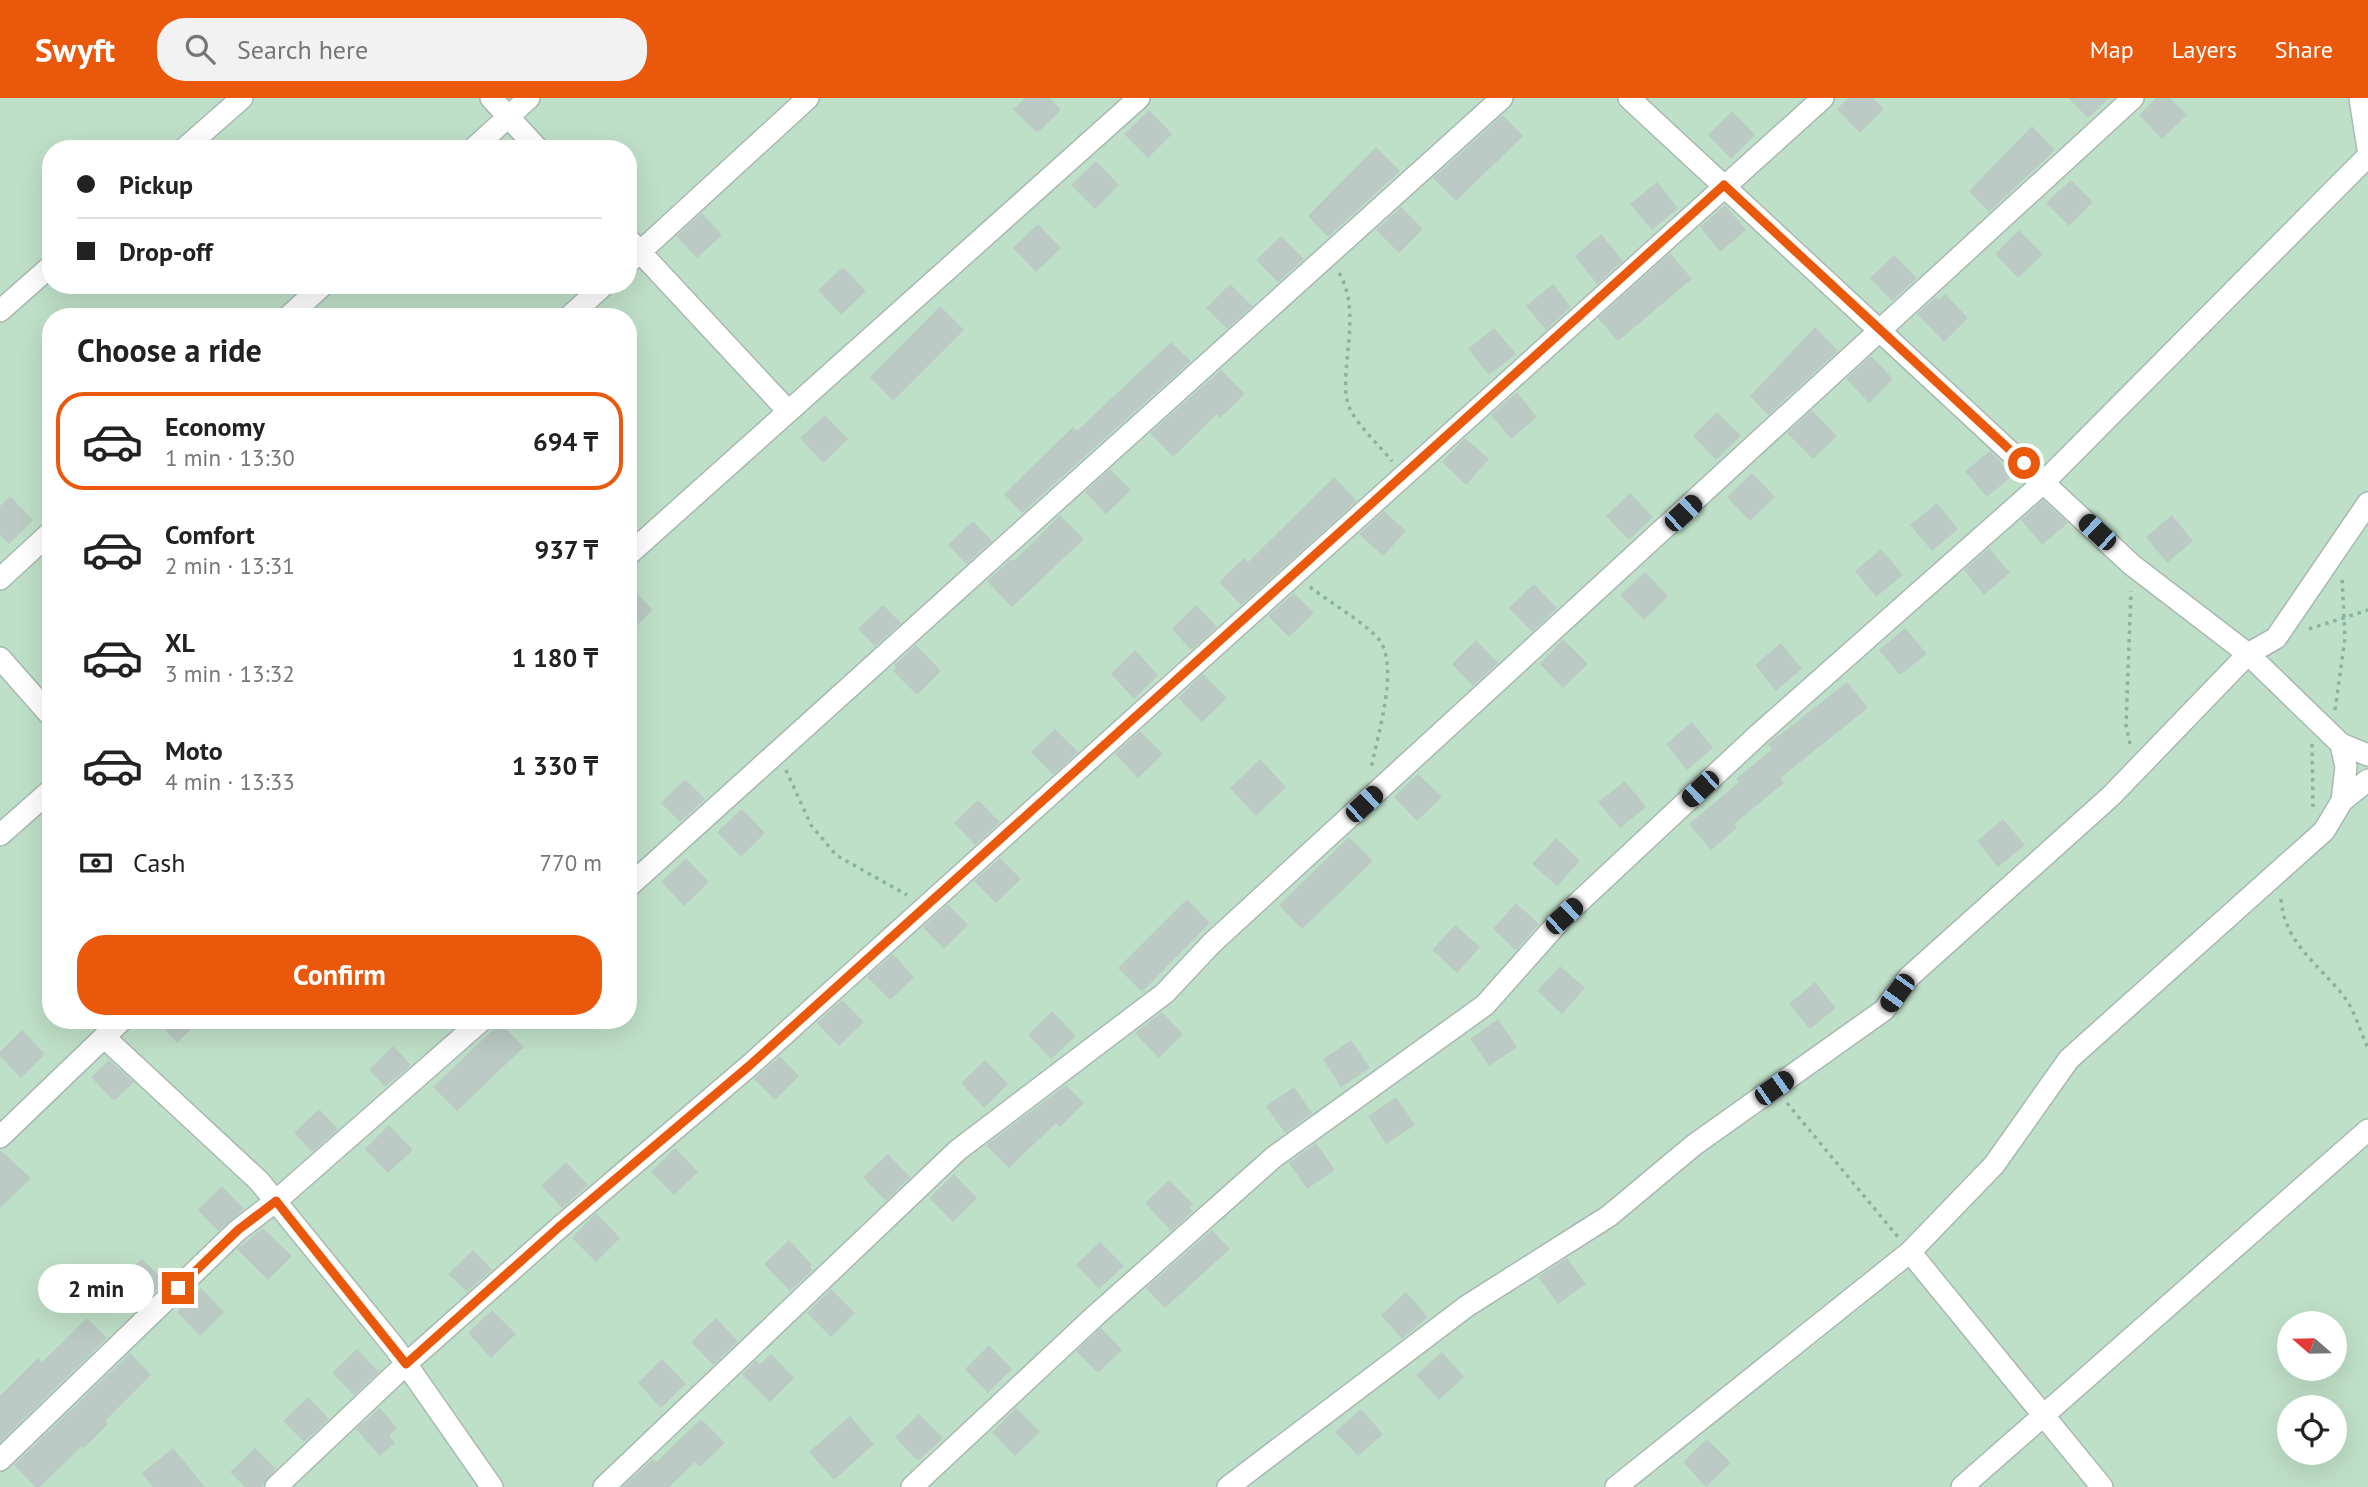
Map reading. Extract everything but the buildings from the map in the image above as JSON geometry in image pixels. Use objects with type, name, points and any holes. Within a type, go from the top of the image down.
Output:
[{"type":"street","points":[[194,140],[242,98]]},
{"type":"street","points":[[491,98],[529,140]]},
{"type":"street","points":[[483,140],[529,98]]},
{"type":"street","points":[[637,247],[808,98]]},
{"type":"street","points":[[637,547],[1139,98]]},
{"type":"street","points":[[637,879],[1502,98]]},
{"type":"street","points":[[1629,98],[2132,565],[2248,654],[2337,740],[2368,755]]},
{"type":"street","points":[[276,1487],[406,1364],[559,1227],[749,1066],[1823,98]]},
{"type":"street","points":[[604,1487],[958,1150],[1165,993],[1212,943],[2133,98]]},
{"type":"street","points":[[2360,98],[2368,149]]},
{"type":"street","points":[[912,1487],[1096,1315],[1275,1157],[1485,1006],[1564,916],[1759,734],[2044,482],[2368,156]]},
{"type":"street","points":[[637,256],[788,411]]},
{"type":"street","points":[[0,311],[42,274]]},
{"type":"street","points":[[298,308],[313,294]]},
{"type":"street","points":[[579,308],[594,294]]},
{"type":"street","points":[[1228,1487],[1467,1306],[1609,1216],[1694,1144],[1884,1010],[1909,977],[2111,796],[2248,654],[2277,638],[2368,503]]},
{"type":"street","points":[[0,579],[42,540]]},
{"type":"street","points":[[0,658],[42,706]]},
{"type":"street","points":[[2337,740],[2346,767],[2342,801]]},
{"type":"street","points":[[1616,1487],[1910,1252],[1994,1165],[2070,1059],[2324,831],[2342,801],[2368,780]]},
{"type":"street","points":[[0,835],[42,798]]},
{"type":"street","points":[[0,1137],[112,1029]]},
{"type":"street","points":[[0,1460],[238,1230],[276,1201],[472,1029]]},
{"type":"street","points":[[104,1037],[259,1181],[406,1364],[492,1487]]},
{"type":"street","points":[[1962,1487],[2368,1130]]},
{"type":"street","points":[[1910,1252],[2102,1487]]},
{"type":"path","points":[[1328,257],[1347,286],[1350,333],[1346,385],[1349,409],[1405,476]]},
{"type":"path","points":[[2337,740],[2345,638],[2343,541]]},
{"type":"path","points":[[2132,565],[2126,725],[2137,770]]},
{"type":"path","points":[[1294,575],[1377,637],[1388,653],[1388,677],[1364,804]]},
{"type":"path","points":[[2277,638],[2368,610]]},
{"type":"path","points":[[2313,717],[2314,840]]},
{"type":"path","points":[[772,756],[788,771],[811,825],[836,855],[927,906]]},
{"type":"path","points":[[2278,872],[2282,912],[2299,949],[2344,995],[2368,1048]]},
{"type":"path","points":[[1774,1088],[1910,1252]]},
{"type":"green space","points":[[0,98],[2368,98],[2368,1487],[0,1487]]},
{"type":"route","points":[[178,1288],[238,1230],[276,1201],[406,1364],[559,1227],[749,1066],[1392,488],[1724,185],[2024,463]]}]
